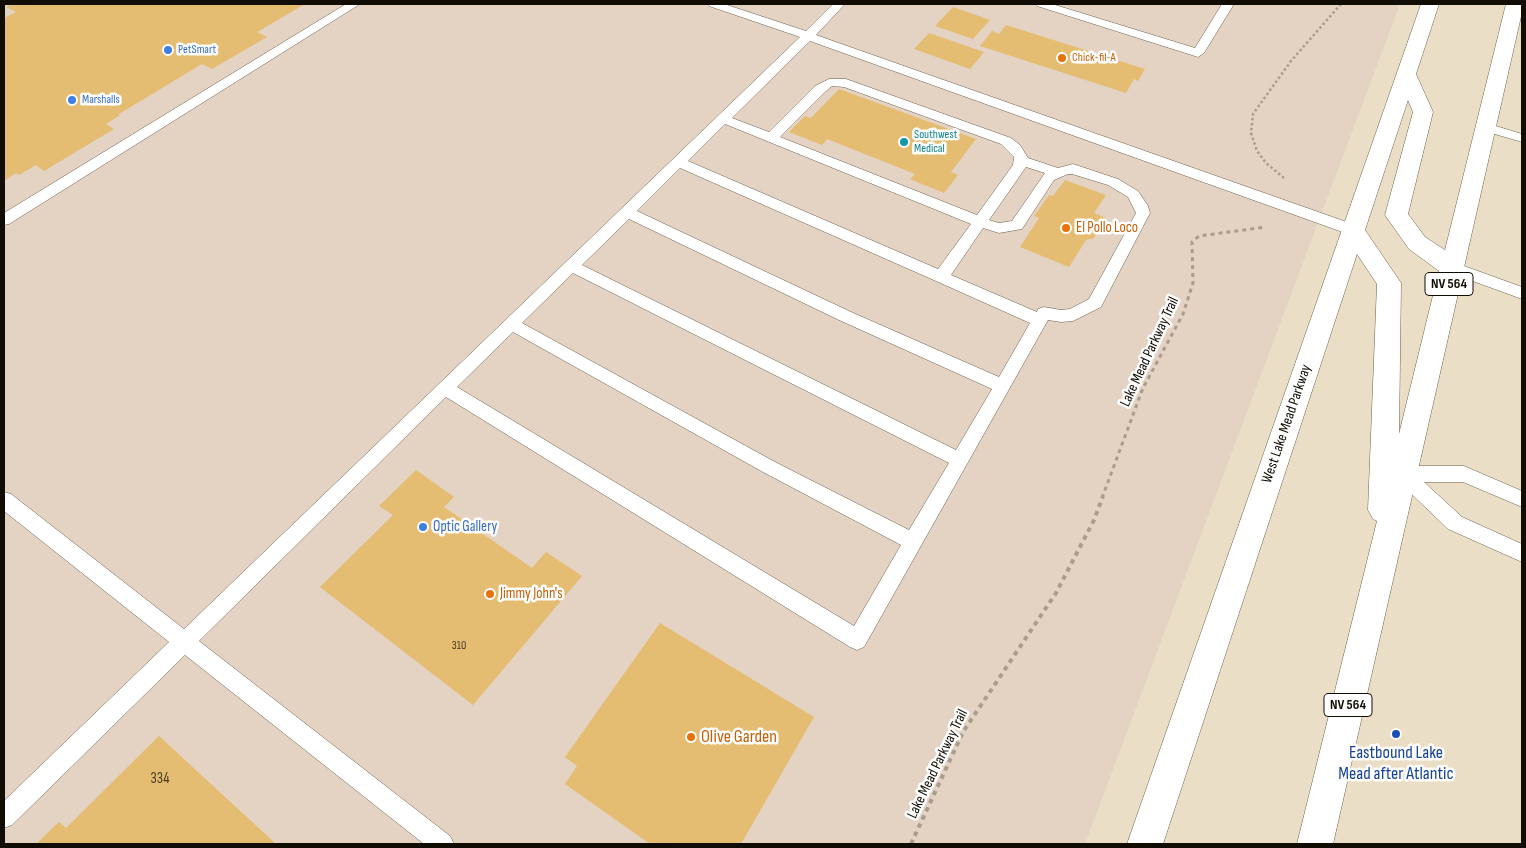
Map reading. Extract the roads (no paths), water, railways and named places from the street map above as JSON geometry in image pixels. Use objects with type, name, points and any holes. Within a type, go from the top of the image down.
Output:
[{"type":"main road","name":"West Lake Mead Parkway","points":[[1145,844],[1430,4]]},
{"type":"main road","name":"NV 564","points":[[1315,844],[1516,4]]},
{"type":"main road","points":[[1406,74],[1423,112],[1396,215],[1417,243],[1452,268]]},
{"type":"main road","points":[[1353,230],[1389,282],[1382,565]]},
{"type":"lane","points":[[4,220],[354,4]]},
{"type":"lane","points":[[713,4],[1353,230]]},
{"type":"lane","points":[[4,817],[839,4]]},
{"type":"lane","points":[[1041,4],[1198,53],[1228,4]]},
{"type":"lane","points":[[771,138],[820,88],[829,83],[837,82],[846,83],[884,96],[1006,141],[1015,148],[1021,156],[1020,165],[941,277]]},
{"type":"lane","points":[[445,388],[857,640],[1044,313],[1061,316],[1073,315],[1096,303],[1143,213],[1133,194],[1113,182],[1073,169],[1056,172],[1049,176],[1017,225],[999,228],[723,119]]},
{"type":"lane","points":[[1486,127],[1522,138]]},
{"type":"lane","points":[[1020,160],[1056,172]]},
{"type":"lane","points":[[678,162],[1040,320]]},
{"type":"lane","points":[[627,212],[845,316],[1003,386]]},
{"type":"lane","points":[[571,266],[960,460]]},
{"type":"lane","points":[[1452,268],[1522,293]]},
{"type":"lane","points":[[511,324],[769,467],[913,542]]},
{"type":"lane","points":[[1404,474],[1464,474],[1522,499]]},
{"type":"lane","points":[[1404,474],[1455,523],[1522,553]]},
{"type":"lane","points":[[4,500],[442,844]]},
{"type":"place","name":"PetSmart","points":[[168,50]]},
{"type":"place","name":"Chick-fil-A","points":[[1062,58]]},
{"type":"place","name":"Marshalls","points":[[72,100]]},
{"type":"place","name":"Southwest Medical","points":[[904,142]]},
{"type":"place","name":"El Pollo Loco","points":[[1066,228]]},
{"type":"place","name":"Optic Gallery","points":[[423,527]]},
{"type":"place","name":"Jimmy John's","points":[[490,594]]},
{"type":"place","name":"Eastbound Lake Mead after Atlantic","points":[[1396,734]]},
{"type":"place","name":"Olive Garden","points":[[691,737]]}]
